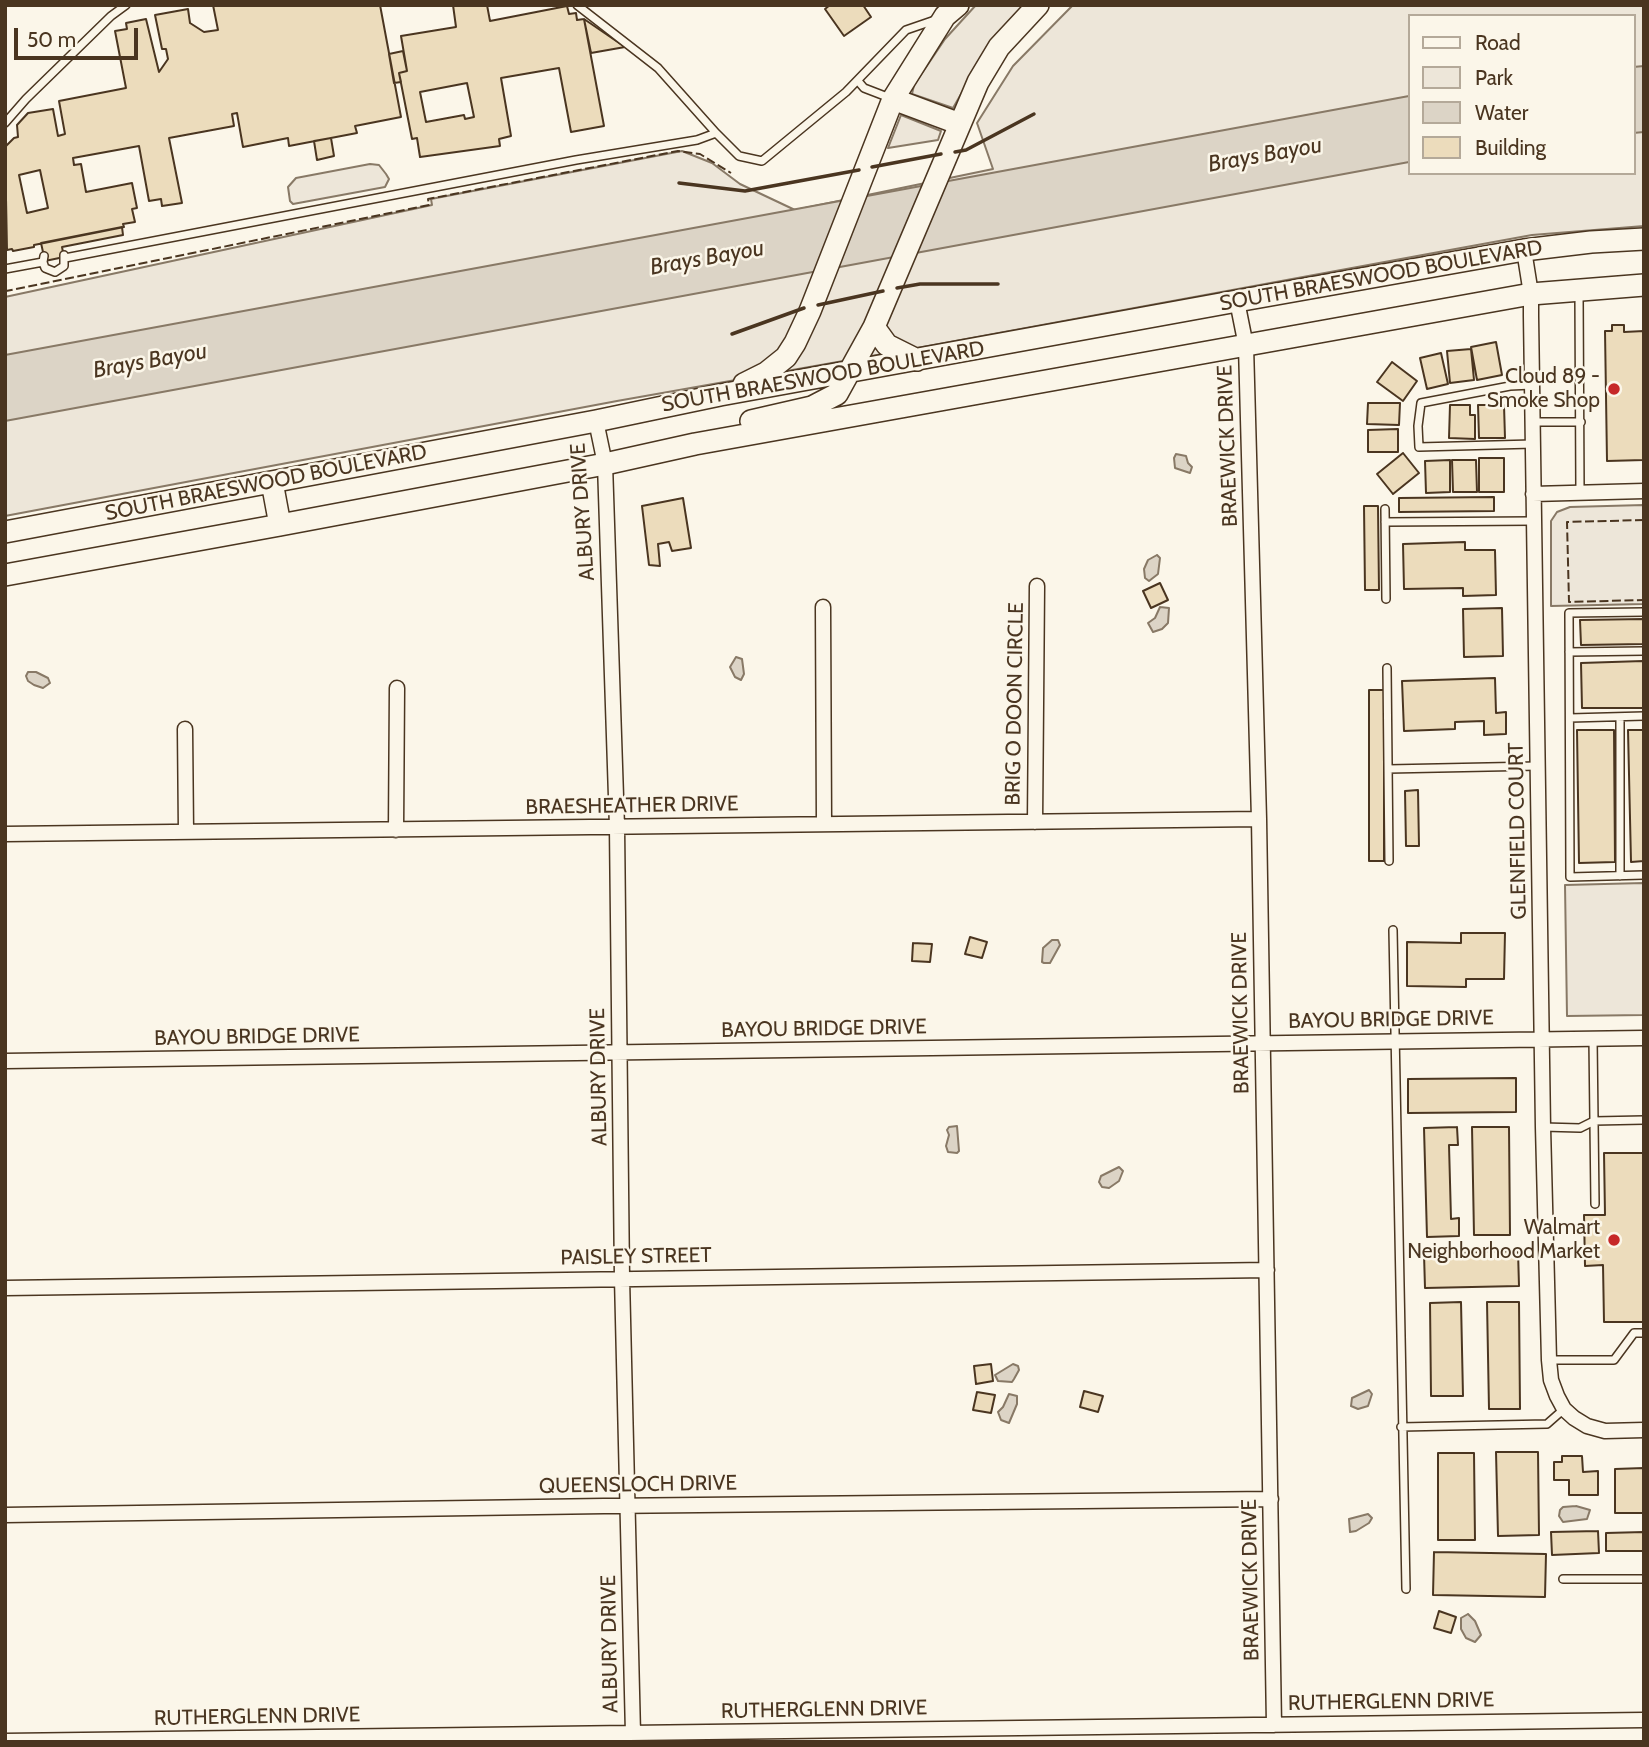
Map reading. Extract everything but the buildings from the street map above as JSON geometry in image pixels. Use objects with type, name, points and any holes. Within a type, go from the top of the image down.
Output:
[{"type":"main road","points":[[695,444],[726,427],[812,407],[837,394],[874,327],[978,82],[999,47],[1038,5]]},
{"type":"main road","points":[[720,395],[766,373],[786,357],[810,311],[893,99],[951,11]]},
{"type":"main road","points":[[893,99],[960,124]]},
{"type":"main road","name":"SOUTH BRAESWOOD BOULEVARD","points":[[5,532],[596,421],[720,395],[1237,301],[1524,250],[1644,239]]},
{"type":"main road","name":"SOUTH BRAESWOOD BOULEVARD","points":[[5,575],[605,464],[695,444],[1531,294],[1644,285]]},
{"type":"main road","points":[[874,327],[887,345],[916,360]]},
{"type":"main road","points":[[272,482],[280,525]]},
{"type":"street","name":"GLENFIELD COURT","points":[[1524,250],[1531,294],[1549,1360],[1551,1381],[1564,1409]]},
{"type":"street","name":"BRAEWICK DRIVE","points":[[1237,301],[1246,346],[1259,819],[1274,1725]]},
{"type":"street","name":"ALBURY DRIVE","points":[[596,421],[605,464],[617,827],[622,1278],[633,1734]]},
{"type":"street","points":[[1533,494],[1644,491]]},
{"type":"street","name":"BRIG O DOON CIRCLE","points":[[1035,822],[1037,586]]},
{"type":"street","points":[[823,607],[824,824]]},
{"type":"street","points":[[396,830],[397,688]]},
{"type":"street","points":[[185,729],[186,832]]},
{"type":"street","name":"BRAESHEATHER DRIVE","points":[[5,834],[1259,819]]},
{"type":"street","name":"BAYOU BRIDGE DRIVE","points":[[5,1061],[1644,1038]]},
{"type":"street","name":"PAISLEY STREET","points":[[5,1289],[1267,1270]]},
{"type":"street","points":[[1564,1409],[1587,1426],[1605,1430],[1644,1430]]},
{"type":"street","name":"QUEENSLOCH DRIVE","points":[[5,1515],[1271,1499]]},
{"type":"street","name":"RUTHERGLENN DRIVE","points":[[5,1741],[633,1734],[1035,1735],[1274,1725],[1644,1720]]},
{"type":"lane","points":[[5,123],[111,16],[126,5]]},
{"type":"lane","points":[[577,5],[658,68],[739,156],[762,161],[858,80],[906,30],[951,11]]},
{"type":"lane","points":[[858,80],[864,88],[893,99]]},
{"type":"lane","points":[[5,269],[43,259],[45,268],[55,272],[64,266],[64,256],[697,140],[716,133]]},
{"type":"lane","points":[[1579,290],[1580,492]]},
{"type":"lane","points":[[1532,385],[1510,386],[1421,403],[1419,447],[1533,444]]},
{"type":"lane","points":[[1532,422],[1581,422]]},
{"type":"lane","points":[[1385,509],[1386,599]]},
{"type":"lane","points":[[1385,522],[1534,521]]},
{"type":"lane","points":[[1644,612],[1569,613],[1570,877],[1644,875]]},
{"type":"lane","points":[[1569,652],[1644,651]]},
{"type":"lane","points":[[1387,668],[1389,861]]},
{"type":"lane","points":[[1570,718],[1644,716]]},
{"type":"lane","points":[[1620,717],[1620,876]]},
{"type":"lane","points":[[1388,769],[1538,766]]},
{"type":"lane","points":[[1393,930],[1406,1589]]},
{"type":"lane","points":[[1593,1038],[1595,1204]]},
{"type":"lane","points":[[1543,1127],[1580,1128],[1594,1121],[1644,1120]]},
{"type":"lane","points":[[1549,1360],[1614,1360],[1634,1333],[1644,1333]]},
{"type":"lane","points":[[1401,1427],[1547,1424],[1564,1409]]},
{"type":"lane","points":[[1563,1579],[1644,1580]]},
{"type":"green space","points":[[976,5],[1026,5],[983,56],[953,108],[912,94],[914,85],[945,39]]},
{"type":"green space","points":[[1073,5],[1644,5],[1644,226],[1532,235],[617,401],[5,516],[5,297],[432,205],[431,199],[682,151],[712,163],[740,184],[795,210],[993,169],[977,123],[1013,66]]},
{"type":"green space","points":[[901,115],[941,131],[938,140],[888,148]]},
{"type":"green space","points":[[370,164],[379,165],[386,174],[389,179],[385,187],[293,204],[290,201],[288,187],[296,178]]},
{"type":"green space","points":[[1644,505],[1644,604],[1551,606],[1551,521],[1557,512],[1570,507]]},
{"type":"green space","points":[[1644,883],[1644,1015],[1567,1016],[1565,885]]},
{"type":"water","points":[[1644,66],[1644,132],[1635,133],[1635,67]]},
{"type":"water","name":"Brays Bayou","points":[[1408,96],[1408,162],[5,421],[5,355]]},
{"type":"water","points":[[1176,454],[1186,456],[1192,467],[1190,473],[1175,468]]},
{"type":"water","points":[[1157,555],[1160,558],[1158,574],[1149,581],[1145,578],[1144,569],[1148,560]]},
{"type":"water","points":[[1160,607],[1169,608],[1168,623],[1153,632],[1148,623],[1155,618]]},
{"type":"water","points":[[736,657],[742,659],[744,674],[741,680],[735,677],[730,667]]},
{"type":"water","points":[[28,672],[36,672],[48,678],[50,683],[43,688],[34,685],[28,681]]},
{"type":"water","points":[[1052,940],[1058,940],[1060,945],[1050,963],[1044,963],[1043,948]]},
{"type":"water","points":[[957,1126],[959,1151],[948,1152],[947,1130]]},
{"type":"water","points":[[1119,1167],[1123,1171],[1119,1181],[1109,1188],[1102,1187],[1099,1182],[1101,1176]]},
{"type":"water","points":[[1013,1364],[1018,1366],[1019,1370],[1012,1382],[998,1381],[995,1375]]},
{"type":"water","points":[[1369,1390],[1372,1394],[1368,1406],[1358,1409],[1351,1406],[1352,1398]]},
{"type":"water","points":[[1009,1394],[1017,1396],[1017,1404],[1009,1423],[1001,1420],[998,1412]]},
{"type":"water","points":[[1576,1506],[1590,1510],[1587,1519],[1563,1522],[1559,1516],[1560,1510],[1563,1507]]},
{"type":"water","points":[[1368,1514],[1372,1518],[1369,1523],[1350,1532],[1349,1519]]},
{"type":"water","points":[[1468,1614],[1475,1621],[1481,1635],[1475,1642],[1466,1638],[1461,1629],[1461,1618]]},
{"type":"fence","points":[[5,62],[5,109]]},
{"type":"fence","points":[[5,289],[6,291],[429,205],[428,199],[678,151],[700,154],[731,173]]},
{"type":"fence","points":[[1644,520],[1567,522],[1569,602],[1644,600]]},
{"type":"wall","points":[[955,152],[966,150],[1034,114]]},
{"type":"wall","points":[[872,167],[941,154]]},
{"type":"wall","points":[[679,183],[745,191],[859,170]]},
{"type":"wall","points":[[897,288],[920,284],[998,284]]},
{"type":"wall","points":[[818,305],[883,291]]},
{"type":"wall","points":[[732,334],[804,308]]},
{"type":"place","name":"Cloud 89 - Smoke Shop","points":[[1614,389]]},
{"type":"place","name":"Walmart Neighborhood Market","points":[[1614,1240]]}]
